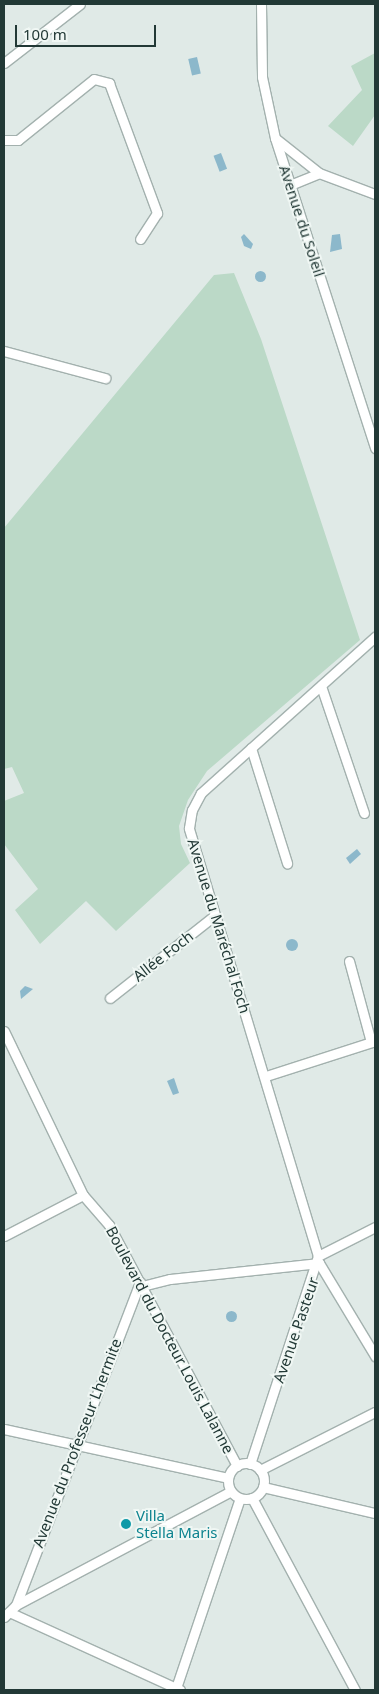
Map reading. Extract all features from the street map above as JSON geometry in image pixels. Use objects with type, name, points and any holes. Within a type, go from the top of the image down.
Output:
[{"type":"street","points":[[4,64],[80,4]]},
{"type":"street","name":"Avenue du Soleil","points":[[261,4],[262,77],[275,138],[375,448]]},
{"type":"street","points":[[4,140],[18,140],[94,79],[109,83],[157,213],[140,239]]},
{"type":"street","points":[[275,138],[319,173],[375,194]]},
{"type":"street","points":[[290,185],[319,173]]},
{"type":"street","points":[[4,351],[105,378]]},
{"type":"street","name":"Avenue du Maréchal Foch","points":[[375,637],[201,793],[192,810],[189,828],[266,1076],[318,1259],[375,1356]]},
{"type":"street","points":[[321,686],[364,813]]},
{"type":"street","points":[[251,748],[287,863]]},
{"type":"street","name":"Allée Foch","points":[[110,998],[215,915]]},
{"type":"street","points":[[266,1076],[373,1042],[349,961]]},
{"type":"street","name":"Boulevard du Docteur Louis Lalanne","points":[[4,1031],[83,1196],[109,1224],[237,1466]]},
{"type":"street","points":[[4,1236],[83,1196]]},
{"type":"street","name":"Avenue Pasteur","points":[[250,1464],[318,1259],[375,1227]]},
{"type":"street","points":[[141,1284],[318,1259]]},
{"type":"street","name":"Avenue du Professeur Lhermite","points":[[16,1605],[76,1444],[141,1284]]},
{"type":"street","points":[[260,1470],[375,1412]]},
{"type":"street","points":[[4,1429],[228,1478]]},
{"type":"street","points":[[250,1464],[260,1470],[262,1487],[252,1498],[240,1498],[230,1491],[228,1478],[237,1466],[250,1464]]},
{"type":"street","points":[[262,1487],[375,1512]]},
{"type":"street","points":[[230,1491],[16,1605],[6,1614],[178,1689],[240,1498]]},
{"type":"street","points":[[252,1498],[355,1690]]},
{"type":"green space","points":[[375,53],[375,115],[353,146],[328,126],[362,90],[351,66]]},
{"type":"green space","points":[[234,273],[261,339],[360,640],[207,771],[188,800],[179,826],[181,844],[190,863],[116,931],[86,901],[40,944],[15,910],[38,889],[4,844],[4,801],[24,793],[12,767],[4,769],[4,528],[214,275]]},
{"type":"water","points":[[197,57],[201,74],[192,76],[188,59]]},
{"type":"water","points":[[221,153],[227,169],[220,172],[214,156]]},
{"type":"water","points":[[244,234],[253,244],[251,249],[244,246],[241,237]]},
{"type":"water","points":[[340,234],[342,249],[330,252],[332,235]]},
{"type":"water","points":[[260,270],[266,276],[260,282],[254,276]]},
{"type":"water","points":[[357,849],[361,854],[350,864],[346,858]]},
{"type":"water","points":[[292,939],[298,945],[292,951],[286,945]]},
{"type":"water","points":[[25,986],[33,989],[21,999],[20,991]]},
{"type":"water","points":[[174,1078],[179,1093],[173,1095],[167,1081]]},
{"type":"water","points":[[231,1310],[237,1316],[231,1322],[225,1316]]},
{"type":"place","name":"Villa Stella Maris","points":[[126,1524]]}]
